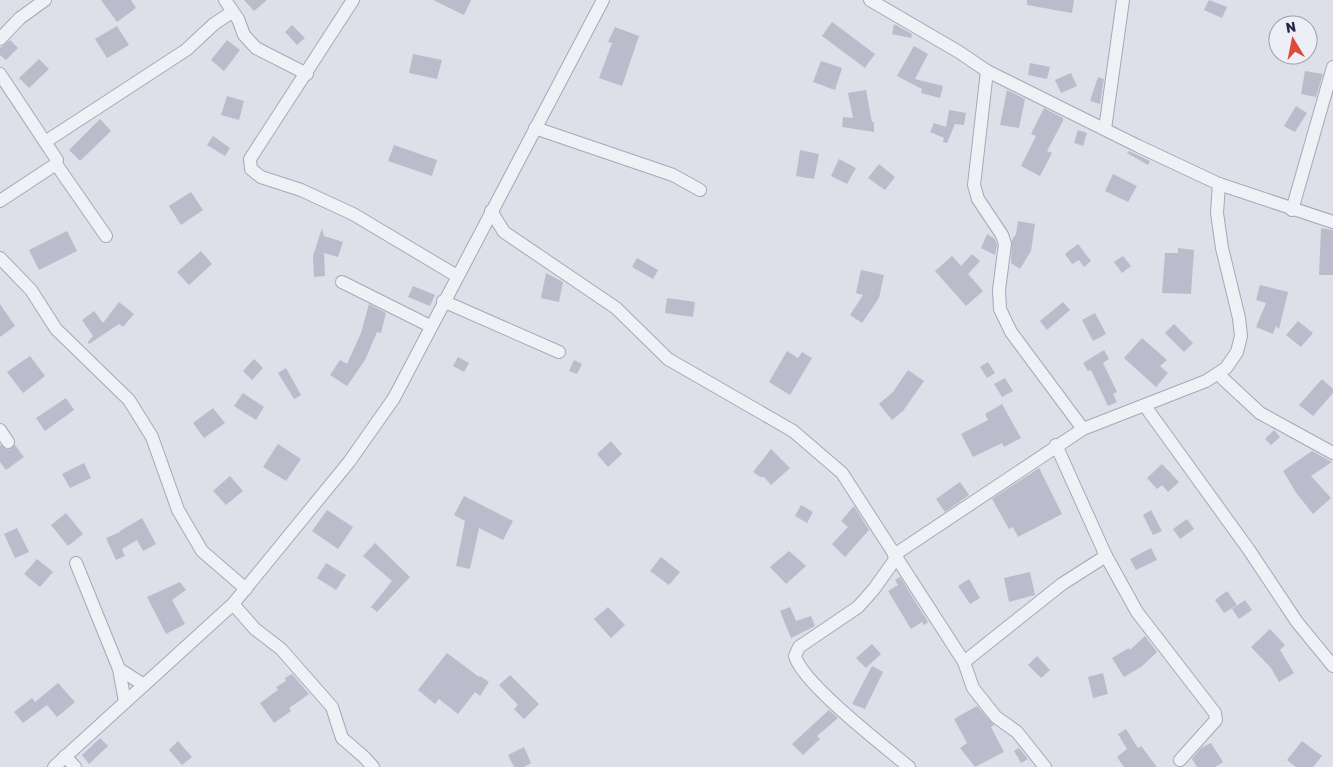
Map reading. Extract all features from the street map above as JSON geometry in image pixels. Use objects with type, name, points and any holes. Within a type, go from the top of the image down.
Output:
[{"type":"street","points":[[0,39],[20,18],[45,0]]},
{"type":"street","points":[[225,0],[238,19],[244,35],[256,48],[306,74]]},
{"type":"street","points":[[353,0],[250,159],[251,169],[262,177],[301,190],[353,214],[457,276]]},
{"type":"street","points":[[54,767],[233,604],[349,462],[394,398],[443,301],[603,0]]},
{"type":"street","points":[[870,0],[959,52],[987,71],[1219,184],[1292,210],[1333,222]]},
{"type":"street","points":[[1105,129],[1123,0]]},
{"type":"street","points":[[45,142],[186,50],[214,24],[232,12]]},
{"type":"street","points":[[1292,210],[1333,67]]},
{"type":"street","points":[[987,71],[974,185],[978,199],[1002,235],[1004,244],[998,290],[1000,309],[1011,332],[1082,429]]},
{"type":"street","points":[[0,74],[57,160],[56,164],[106,236]]},
{"type":"street","points":[[535,128],[673,175],[700,190]]},
{"type":"street","points":[[0,201],[56,164]]},
{"type":"street","points":[[910,767],[830,700],[800,667],[795,656],[799,647],[858,607],[874,589],[895,557],[1056,445],[1082,429],[1145,406],[1218,375],[1226,368],[1237,352],[1241,336],[1239,318],[1222,248],[1218,212],[1219,184]]},
{"type":"street","points":[[491,211],[504,232],[616,308],[668,359],[788,427],[807,441],[842,473],[964,662],[972,688],[996,717],[1017,732],[1046,767]]},
{"type":"street","points":[[480,232],[504,232]]},
{"type":"street","points":[[0,258],[32,290],[56,330],[129,400],[152,437],[178,510],[202,550],[246,589]]},
{"type":"street","points":[[342,282],[430,326]]},
{"type":"street","points":[[443,301],[559,352]]},
{"type":"street","points":[[1218,375],[1260,413],[1333,453]]},
{"type":"street","points":[[1145,406],[1249,550],[1297,622],[1333,666]]},
{"type":"street","points":[[0,430],[8,442]]},
{"type":"street","points":[[1056,445],[1106,556],[1137,612],[1215,713],[1216,720],[1212,727],[1180,760]]},
{"type":"street","points":[[964,662],[1062,584],[1106,556]]},
{"type":"street","points":[[76,563],[119,669],[125,702]]},
{"type":"street","points":[[233,604],[256,629],[281,649],[332,708],[342,738],[373,767]]},
{"type":"street","points":[[119,669],[144,685]]},
{"type":"street","points":[[65,756],[75,767]]},
{"type":"building","points":[[101,0],[131,0],[136,8],[117,22]]},
{"type":"building","points":[[244,0],[267,0],[254,11]]},
{"type":"building","points":[[433,0],[471,0],[464,15]]},
{"type":"building","points":[[1027,0],[1074,0],[1072,13],[1027,5]]},
{"type":"building","points":[[1209,0],[1227,7],[1222,18],[1204,10]]},
{"type":"building","points":[[832,22],[875,54],[865,68],[822,36]]},
{"type":"building","points":[[894,24],[912,34],[911,38],[892,34]]},
{"type":"building","points":[[292,25],[305,38],[297,45],[285,32]]},
{"type":"building","points":[[117,26],[129,45],[107,58],[95,39]]},
{"type":"building","points":[[615,27],[639,36],[622,86],[599,78],[612,43],[608,42]]},
{"type":"building","points":[[10,40],[18,48],[6,60],[0,55],[0,48]]},
{"type":"building","points":[[227,40],[240,50],[224,71],[211,60]]},
{"type":"building","points":[[914,46],[928,54],[915,79],[943,86],[940,98],[921,93],[922,89],[897,76]]},
{"type":"building","points":[[413,54],[442,60],[437,79],[409,73]]},
{"type":"building","points":[[39,59],[49,69],[29,88],[19,78]]},
{"type":"building","points":[[821,61],[842,68],[835,90],[813,82]]},
{"type":"building","points":[[1030,63],[1050,67],[1047,79],[1028,75]]},
{"type":"building","points":[[1305,71],[1323,74],[1316,97],[1301,94]]},
{"type":"building","points":[[1071,73],[1077,86],[1061,93],[1055,80]]},
{"type":"building","points":[[1098,77],[1104,79],[1100,104],[1090,101]]},
{"type":"building","points":[[866,90],[872,122],[874,122],[874,132],[842,127],[843,117],[853,118],[848,93]]},
{"type":"building","points":[[1007,90],[1025,99],[1019,128],[1000,125]]},
{"type":"building","points":[[227,96],[244,101],[239,120],[221,115]]},
{"type":"building","points":[[1296,106],[1307,113],[1295,132],[1284,126]]},
{"type":"building","points":[[1044,108],[1063,118],[1063,121],[1047,151],[1052,153],[1040,176],[1021,166],[1036,136],[1031,134]]},
{"type":"building","points":[[949,110],[966,113],[964,125],[955,124],[947,143],[943,142],[944,138],[930,132],[934,123],[946,127]]},
{"type":"building","points":[[100,119],[111,131],[80,161],[69,150]]},
{"type":"building","points":[[1078,130],[1087,133],[1083,146],[1074,143]]},
{"type":"building","points":[[213,136],[230,148],[225,156],[207,145]]},
{"type":"building","points":[[394,145],[437,160],[432,176],[388,161]]},
{"type":"building","points":[[800,150],[819,154],[814,179],[796,176]]},
{"type":"building","points":[[1129,151],[1150,161],[1148,165],[1127,153]]},
{"type":"building","points":[[839,159],[856,168],[847,184],[831,176]]},
{"type":"building","points":[[879,164],[895,177],[885,190],[868,178]]},
{"type":"building","points":[[1113,174],[1137,186],[1128,202],[1105,191]]},
{"type":"building","points":[[191,192],[203,210],[181,225],[169,206]]},
{"type":"building","points":[[1018,221],[1035,224],[1031,251],[1020,269],[1011,263],[1012,240],[1016,234]]},
{"type":"building","points":[[322,228],[324,236],[343,242],[338,257],[324,253],[325,276],[314,277],[313,256]]},
{"type":"building","points":[[1321,228],[1333,230],[1333,275],[1319,275]]},
{"type":"building","points":[[67,231],[77,251],[39,270],[29,250]]},
{"type":"building","points":[[987,234],[995,239],[997,245],[995,255],[981,248]]},
{"type":"building","points":[[1078,244],[1091,261],[1084,267],[1079,260],[1072,264],[1065,254]]},
{"type":"building","points":[[1178,248],[1194,250],[1191,294],[1162,293],[1165,253],[1178,253]]},
{"type":"building","points":[[201,251],[212,264],[189,285],[177,272]]},
{"type":"building","points":[[972,254],[980,261],[968,274],[983,291],[966,306],[935,271],[952,256],[961,266]]},
{"type":"building","points":[[1123,256],[1131,266],[1122,273],[1114,262]]},
{"type":"building","points":[[637,258],[658,270],[653,279],[632,267]]},
{"type":"building","points":[[861,270],[884,275],[879,298],[862,323],[850,315],[863,295],[856,293]]},
{"type":"building","points":[[546,273],[563,282],[559,302],[541,298]]},
{"type":"building","points":[[1260,285],[1288,292],[1279,329],[1276,326],[1273,334],[1256,327],[1266,303],[1256,300]]},
{"type":"building","points":[[413,286],[435,295],[430,306],[408,297]]},
{"type":"building","points":[[667,298],[695,302],[693,317],[665,313]]},
{"type":"building","points":[[119,302],[134,314],[123,327],[119,324],[89,344],[88,342],[93,336],[82,320],[94,311],[103,323]]},
{"type":"building","points":[[1063,302],[1070,310],[1047,330],[1040,321]]},
{"type":"building","points":[[0,304],[15,326],[0,337]]},
{"type":"building","points":[[369,304],[386,313],[381,333],[377,332],[365,360],[347,386],[330,375],[340,360],[347,364],[361,333]]},
{"type":"building","points":[[1095,313],[1106,334],[1093,341],[1082,320]]},
{"type":"building","points":[[1298,321],[1313,333],[1301,347],[1286,335]]},
{"type":"building","points":[[1174,324],[1193,343],[1184,352],[1165,333]]},
{"type":"building","points":[[1142,338],[1167,360],[1160,366],[1168,373],[1156,387],[1124,358]]},
{"type":"building","points":[[1104,350],[1109,359],[1103,363],[1117,392],[1113,394],[1117,402],[1108,406],[1091,370],[1088,371],[1083,363]]},
{"type":"building","points":[[787,351],[798,358],[802,352],[812,358],[790,395],[769,382]]},
{"type":"building","points":[[30,356],[45,376],[23,393],[7,372]]},
{"type":"building","points":[[458,357],[469,363],[464,372],[453,366]]},
{"type":"building","points":[[254,359],[263,368],[252,380],[243,371]]},
{"type":"building","points":[[574,360],[582,364],[577,374],[569,371]]},
{"type":"building","points":[[988,362],[995,373],[987,378],[980,367]]},
{"type":"building","points":[[286,368],[301,395],[294,399],[278,373]]},
{"type":"building","points":[[908,370],[924,381],[903,411],[892,420],[879,404],[893,392]]},
{"type":"building","points":[[1005,378],[1013,391],[1002,397],[994,384]]},
{"type":"building","points":[[1322,379],[1333,389],[1333,393],[1313,416],[1299,405]]},
{"type":"building","points":[[243,393],[264,407],[256,420],[234,406]]},
{"type":"building","points":[[66,398],[74,410],[45,431],[36,418]]},
{"type":"building","points":[[1002,404],[1021,438],[1004,447],[1002,443],[973,457],[961,434],[988,420],[985,414]]},
{"type":"building","points":[[213,408],[225,423],[204,438],[193,423]]},
{"type":"building","points":[[1274,430],[1280,437],[1271,445],[1265,439]]},
{"type":"building","points":[[611,441],[622,454],[608,467],[597,454]]},
{"type":"building","points":[[278,444],[301,459],[286,481],[263,467]]},
{"type":"building","points":[[0,445],[8,450],[15,445],[24,457],[6,470],[0,462]]},
{"type":"building","points":[[771,449],[790,468],[771,485],[763,476],[762,478],[753,472]]},
{"type":"building","points":[[1312,451],[1332,462],[1311,476],[1331,498],[1313,514],[1297,494],[1283,471]]},
{"type":"building","points":[[84,463],[91,478],[70,488],[62,474]]},
{"type":"building","points":[[1162,464],[1179,482],[1168,492],[1162,485],[1157,489],[1147,478]]},
{"type":"building","points":[[1039,468],[1062,514],[1018,537],[1013,527],[1009,529],[992,499]]},
{"type":"building","points":[[230,476],[243,491],[226,505],[213,491]]},
{"type":"building","points":[[960,482],[969,495],[945,512],[936,499]]},
{"type":"building","points":[[464,496],[513,521],[503,540],[479,528],[470,569],[456,566],[465,521],[454,515]]},
{"type":"building","points":[[801,505],[813,512],[807,523],[795,516]]},
{"type":"building","points":[[854,506],[869,530],[845,557],[832,544],[848,527],[841,521]]},
{"type":"building","points":[[327,510],[353,527],[338,549],[312,531]]},
{"type":"building","points":[[1151,510],[1162,531],[1153,535],[1143,515]]},
{"type":"building","points":[[66,513],[83,534],[68,546],[51,525]]},
{"type":"building","points":[[142,518],[156,544],[143,551],[137,540],[122,549],[125,556],[116,560],[106,538],[120,532]]},
{"type":"building","points":[[1187,519],[1194,529],[1180,539],[1173,529]]},
{"type":"building","points":[[17,528],[29,552],[15,558],[4,534]]},
{"type":"building","points":[[375,543],[410,577],[377,612],[371,607],[392,581],[363,556]]},
{"type":"building","points":[[1151,548],[1157,560],[1136,570],[1130,559]]},
{"type":"building","points":[[789,551],[806,566],[786,584],[770,567]]},
{"type":"building","points":[[661,557],[680,572],[669,585],[650,571]]},
{"type":"building","points":[[37,559],[53,572],[40,587],[24,574]]},
{"type":"building","points":[[326,563],[346,575],[336,590],[317,578]]},
{"type":"building","points":[[1030,572],[1035,595],[1009,602],[1004,578]]},
{"type":"building","points":[[900,577],[928,622],[924,625],[922,622],[911,629],[888,591],[898,585],[895,580]]},
{"type":"building","points":[[969,579],[980,598],[970,604],[958,586]]},
{"type":"building","points":[[180,582],[186,590],[172,600],[185,624],[166,634],[147,597]]},
{"type":"building","points":[[1227,591],[1237,605],[1224,613],[1215,600]]},
{"type":"building","points":[[1245,600],[1252,610],[1239,619],[1232,609]]},
{"type":"building","points":[[608,607],[625,625],[611,638],[594,619]]},
{"type":"building","points":[[790,607],[796,621],[811,616],[815,626],[791,638],[780,611]]},
{"type":"building","points":[[1270,629],[1285,645],[1280,650],[1294,673],[1279,682],[1271,668],[1251,647]]},
{"type":"building","points":[[1145,636],[1157,652],[1141,667],[1124,677],[1112,658],[1129,648],[1130,650]]},
{"type":"building","points":[[872,644],[881,654],[866,668],[856,658]]},
{"type":"building","points":[[447,653],[479,677],[489,682],[480,696],[475,692],[458,714],[439,699],[435,704],[418,690]]},
{"type":"building","points":[[1037,656],[1050,670],[1041,678],[1028,665]]},
{"type":"building","points":[[872,666],[883,672],[865,709],[852,704]]},
{"type":"building","points":[[1103,673],[1108,694],[1093,698],[1088,677]]},
{"type":"building","points":[[292,674],[309,694],[289,708],[291,711],[274,723],[260,703],[278,690],[276,687],[286,681],[285,678]]},
{"type":"building","points":[[510,675],[539,704],[524,719],[514,709],[518,705],[499,685]]},
{"type":"building","points":[[58,683],[75,702],[57,717],[47,705],[23,723],[14,712],[32,698],[35,702]]},
{"type":"building","points":[[977,706],[994,725],[991,727],[1004,752],[975,767],[960,748],[967,743],[954,719]]},
{"type":"building","points":[[829,710],[838,718],[817,736],[820,739],[803,755],[792,744]]},
{"type":"building","points":[[1126,729],[1138,748],[1141,746],[1157,767],[1124,767],[1117,757],[1127,749],[1118,734]]},
{"type":"building","points":[[100,738],[108,746],[89,764],[82,755]]},
{"type":"building","points":[[178,741],[192,757],[182,765],[169,750]]},
{"type":"building","points":[[1302,741],[1322,756],[1313,767],[1296,767],[1287,760]]},
{"type":"building","points":[[1211,743],[1223,762],[1215,767],[1197,767],[1192,759],[1201,748]]},
{"type":"building","points":[[524,747],[531,763],[524,767],[514,767],[508,755]]},
{"type":"building","points":[[1019,748],[1028,759],[1021,763],[1014,751]]}]
